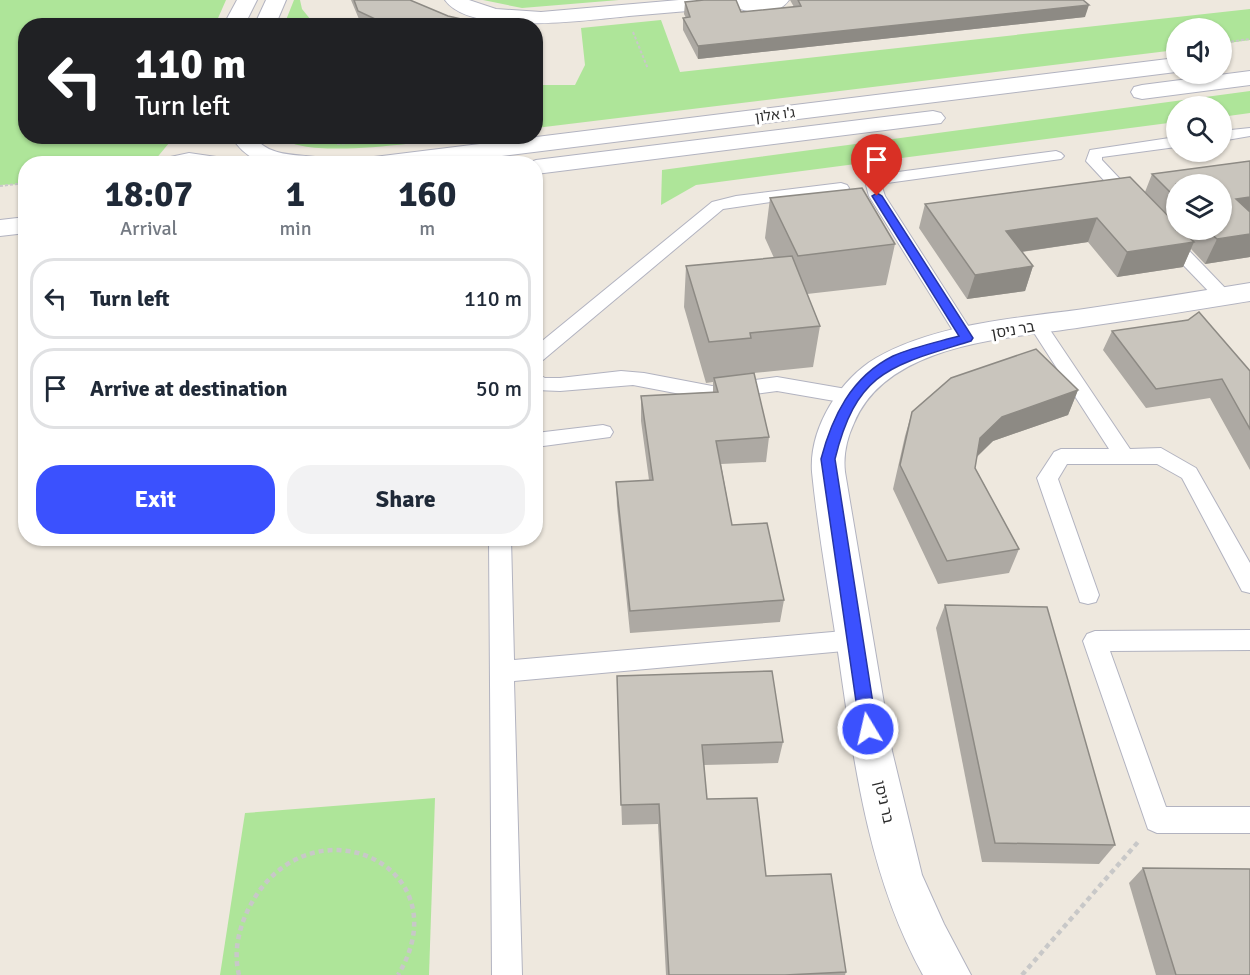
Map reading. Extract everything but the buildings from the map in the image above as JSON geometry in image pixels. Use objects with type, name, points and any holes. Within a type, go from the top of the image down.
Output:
[{"type":"main road","points":[[237,18],[247,0]]},
{"type":"main road","points":[[268,18],[276,0]]},
{"type":"main road","points":[[455,0],[465,8],[510,18],[541,18],[737,0],[756,7],[771,6],[780,0]]},
{"type":"main road","name":"ג'ו אלון","points":[[543,143],[1166,66]]},
{"type":"main road","points":[[1125,94],[1250,78]]},
{"type":"main road","name":"ג'ו אלון","points":[[543,166],[949,116]]},
{"type":"main road","points":[[177,156],[186,144]]},
{"type":"main road","points":[[245,144],[258,155],[324,154]]},
{"type":"main road","name":"ג'ו אלון","points":[[439,156],[536,144]]},
{"type":"main road","points":[[0,205],[18,203]]},
{"type":"main road","points":[[0,228],[18,226]]},
{"type":"main road","name":"בר ניסן","points":[[948,975],[928,940],[901,877],[872,751],[828,459],[836,429],[852,397],[868,379],[897,359],[967,338],[1236,294]]},
{"type":"lane","points":[[1232,134],[1250,132]]},
{"type":"lane","points":[[1142,212],[1094,161],[1095,153],[1166,143]]},
{"type":"lane","points":[[967,338],[877,196],[874,185],[883,179],[1056,156]]},
{"type":"lane","points":[[543,350],[718,205],[841,188]]},
{"type":"lane","points":[[1158,229],[1236,294]]},
{"type":"lane","points":[[1038,325],[1125,457]]},
{"type":"lane","points":[[543,384],[560,386],[622,378],[647,379],[688,390],[714,393],[764,384],[788,385],[852,397]]},
{"type":"lane","points":[[543,439],[603,432]]},
{"type":"lane","points":[[1088,595],[1047,478],[1061,457],[1161,456],[1189,473],[1250,584]]},
{"type":"lane","points":[[500,546],[507,975]]},
{"type":"lane","points":[[502,672],[855,639]]},
{"type":"lane","points":[[1250,640],[1095,640],[1157,820],[1250,820]]},
{"type":"path","points":[[1232,41],[1250,39]]},
{"type":"path","points":[[324,154],[355,144]]},
{"type":"path","points":[[0,186],[18,184]]},
{"type":"path","points":[[1022,975],[1157,820]]},
{"type":"path","points":[[239,975],[237,939],[246,911],[263,885],[287,865],[314,853],[341,848],[367,853],[382,861],[390,866],[406,887],[413,912],[412,942],[398,975]]},
{"type":"green space","points":[[0,0],[226,0],[218,18],[18,18],[18,144],[168,144],[158,156],[18,156],[18,184],[0,185]]},
{"type":"green space","points":[[294,0],[300,0],[302,9],[309,18],[287,18]]},
{"type":"green space","points":[[483,0],[619,0],[522,8]]},
{"type":"green space","points":[[1250,9],[1250,40],[1232,42],[1232,18],[1169,18]]},
{"type":"green space","points":[[1166,18],[1166,51],[543,127],[543,85],[575,85],[585,65],[581,28],[661,20],[680,72]]},
{"type":"green space","points":[[1250,91],[1250,113],[1232,115],[1232,96],[1213,96]]},
{"type":"green space","points":[[1166,102],[1166,123],[696,185],[661,205],[662,170]]},
{"type":"green space","points":[[294,144],[404,144],[368,148],[315,148]]},
{"type":"green space","points":[[435,798],[429,975],[220,975],[245,813]]},
{"type":"route","points":[[868,729],[831,492],[828,459],[836,429],[852,397],[868,379],[897,359],[967,338],[877,196]]}]
